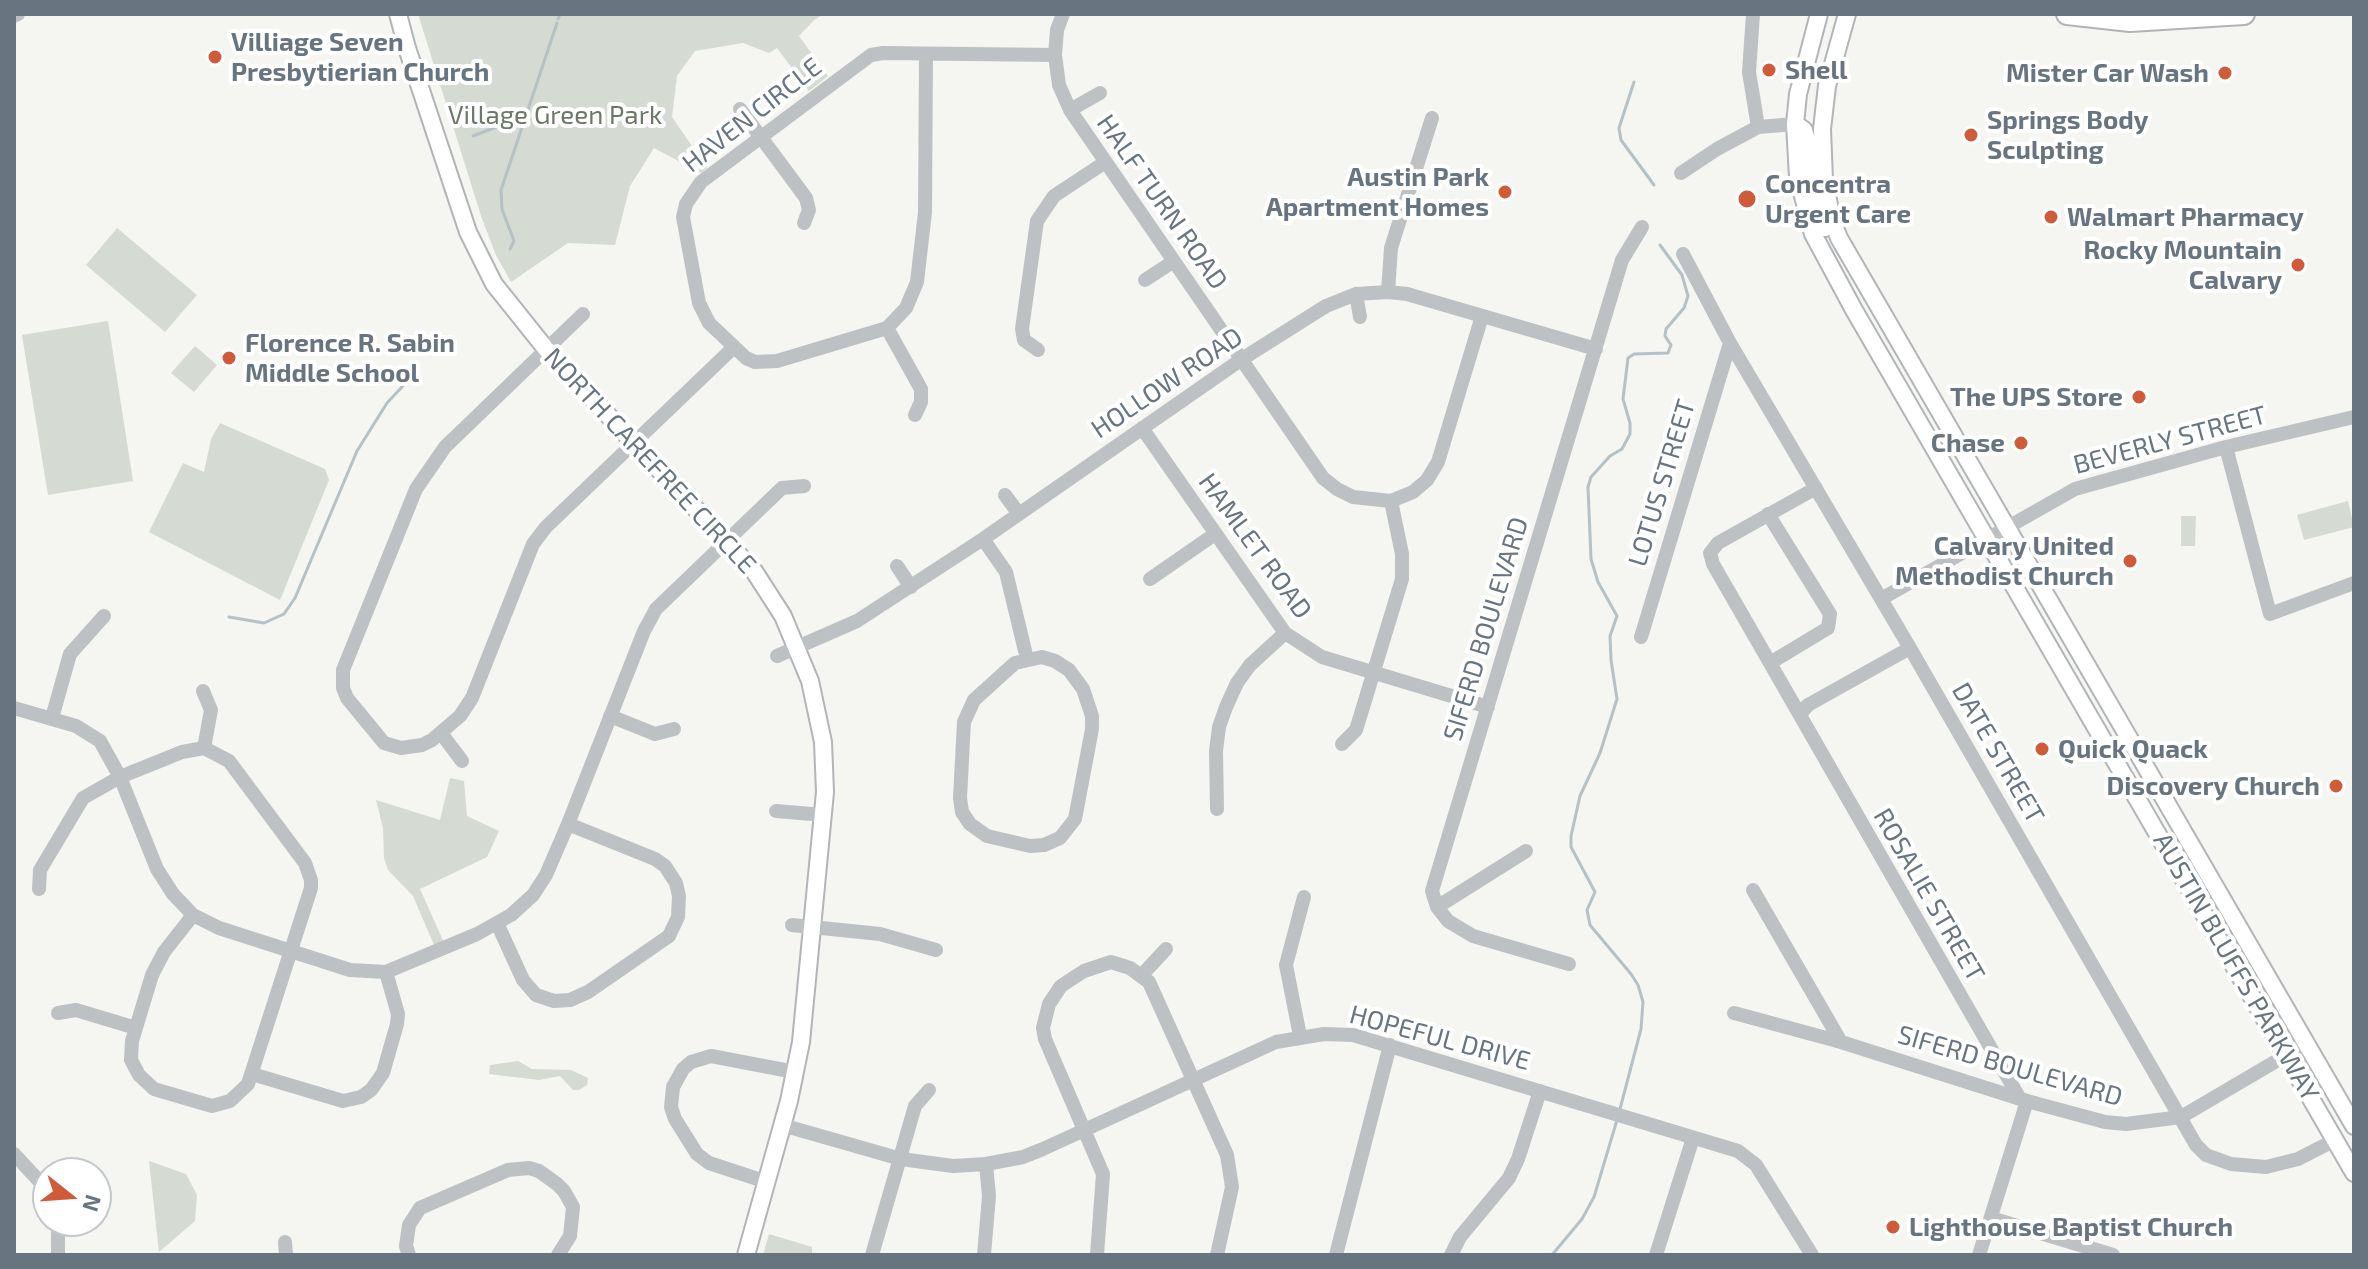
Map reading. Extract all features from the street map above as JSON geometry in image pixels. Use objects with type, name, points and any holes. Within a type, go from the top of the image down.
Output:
[{"type":"highway","points":[[2067,14],[2130,21],[2244,14]]},
{"type":"main road","name":"NORTH CAREFREE CIRCLE","points":[[398,14],[431,123],[480,260],[494,284],[546,349],[727,539],[767,589],[798,647],[813,691],[823,742],[824,815],[801,1042],[746,1255]]},
{"type":"main road","name":"AUSTIN BLUFFS PARKWAY","points":[[1819,14],[1798,94],[1795,124],[1798,177],[1813,234],[2354,1173]]},
{"type":"main road","name":"AUSTIN BLUFFS PARKWAY","points":[[1847,14],[1827,86],[1822,129],[1824,180],[1839,238],[2354,1126]]},
{"type":"main road","points":[[1795,124],[1804,130],[1807,140],[1811,179],[1825,228],[1839,238]]},
{"type":"main road","points":[[1881,355],[1897,362],[1910,362]]},
{"type":"main road","points":[[2117,762],[2137,771],[2148,770]]},
{"type":"street","name":"HALF TURN ROAD","points":[[1063,14],[1057,30],[1055,55],[1059,85],[1070,110],[1104,163],[1323,478],[1353,497],[1391,501]]},
{"type":"street","points":[[1753,14],[1749,72],[1758,127]]},
{"type":"street","points":[[915,415],[921,402],[921,389],[887,328],[906,308],[917,282],[925,212],[926,54]]},
{"type":"street","name":"HAVEN CIRCLE","points":[[887,328],[777,361],[755,362],[733,348],[703,315],[683,217],[692,193],[701,182],[871,55],[1055,55]]},
{"type":"street","name":"HALF TURN ROAD","points":[[1070,110],[1100,93]]},
{"type":"street","points":[[740,109],[806,198],[809,210],[804,223]]},
{"type":"street","points":[[1388,292],[1391,248],[1432,118]]},
{"type":"street","points":[[1681,173],[1758,127],[1795,124]]},
{"type":"street","points":[[1038,350],[1024,340],[1022,329],[1037,221],[1054,196],[1104,163]]},
{"type":"street","name":"SIFERD BOULEVARD","points":[[1437,907],[1432,891],[1622,260],[1642,227]]},
{"type":"street","name":"DATE STREET","points":[[1683,254],[1730,343],[1910,648],[2196,1145],[2206,1155],[2231,1164],[2266,1167],[2298,1159],[2335,1140]]},
{"type":"street","points":[[1145,280],[1174,261]]},
{"type":"street","points":[[1356,294],[1360,317]]},
{"type":"street","name":"HOLLOW ROAD","points":[[777,656],[857,621],[983,539],[1242,359],[1326,306],[1356,294],[1407,294],[1596,349]]},
{"type":"street","points":[[583,314],[445,447],[424,475],[408,507],[343,670],[343,688],[347,698],[377,738],[392,746],[422,745],[460,716],[472,698],[533,544],[546,527],[733,348]]},
{"type":"street","points":[[1342,744],[1356,730],[1402,579],[1402,554],[1391,501],[1413,492],[1427,480],[1438,462],[1482,316]]},
{"type":"street","name":"LOTUS STREET","points":[[1641,637],[1730,343]]},
{"type":"street","name":"BEVERLY STREET","points":[[1881,599],[2075,489],[2226,447],[2354,417]]},
{"type":"street","name":"HAMLET ROAD","points":[[1142,428],[1285,633],[1322,657],[1488,707]]},
{"type":"street","points":[[2226,447],[2270,614],[2354,583]]},
{"type":"street","points":[[14,708],[76,726],[93,735],[108,752],[157,869],[173,894],[193,915],[219,928],[350,970],[386,972],[497,923],[524,905],[540,887],[644,631],[656,609],[782,488],[804,486]]},
{"type":"street","points":[[1770,663],[1828,628],[1830,614],[1768,514],[1816,488]]},
{"type":"street","points":[[1005,495],[1019,514]]},
{"type":"street","name":"ROSALIE STREET","points":[[1768,514],[1718,543],[1710,553],[1713,564],[1800,714],[1803,725],[2023,1100]]},
{"type":"street","points":[[1150,579],[1215,534]]},
{"type":"street","points":[[983,539],[1006,572],[1027,659]]},
{"type":"street","points":[[897,566],[911,587]]},
{"type":"street","points":[[52,718],[70,654],[104,616]]},
{"type":"street","points":[[1217,809],[1216,751],[1226,707],[1250,665],[1285,633]]},
{"type":"street","points":[[1800,714],[1808,705],[1910,648]]},
{"type":"street","points":[[1042,657],[1055,661],[1069,670],[1095,698],[1078,807],[1065,844],[1030,846],[987,836],[970,824],[962,812],[964,722],[967,710],[1015,663],[1027,659],[1042,657]]},
{"type":"street","points":[[203,691],[211,710],[204,748]]},
{"type":"street","points":[[610,716],[655,734],[674,729]]},
{"type":"street","points":[[441,733],[462,761]]},
{"type":"street","points":[[39,889],[40,870],[76,807],[90,792],[182,752],[204,748],[229,761],[316,870],[252,1074],[242,1092],[212,1106],[154,1089],[139,1075],[131,1060],[132,1041],[157,963],[193,915]]},
{"type":"street","points":[[776,811],[824,815]]},
{"type":"street","points":[[497,923],[523,980],[536,995],[554,1001],[570,1000],[588,992],[669,936],[678,917],[679,896],[676,883],[665,866],[655,859],[568,824]]},
{"type":"street","points":[[1526,851],[1437,907],[1448,921],[1473,936],[1569,964]]},
{"type":"street","points":[[1753,890],[1841,1042]]},
{"type":"street","points":[[1300,1036],[1286,965],[1304,897]]},
{"type":"street","points":[[792,925],[880,934],[936,950]]},
{"type":"street","points":[[1142,975],[1166,949]]},
{"type":"street","points":[[1097,1255],[1103,1174],[1043,1028],[1054,993],[1084,971],[1111,962],[1122,964],[1149,982],[1227,1155],[1232,1187],[1217,1255]]},
{"type":"street","points":[[252,1074],[332,1100],[361,1097],[379,1081],[396,1052],[398,1014],[386,972]]},
{"type":"street","points":[[58,1013],[76,1010],[136,1028]]},
{"type":"street","name":"SIFERD BOULEVARD","points":[[1734,1013],[1841,1042],[2023,1100],[2105,1122],[2126,1124],[2181,1117],[2199,1109],[2307,1043]]},
{"type":"street","name":"HOPEFUL DRIVE","points":[[782,1125],[901,1159],[953,1166],[986,1164],[1023,1157],[1276,1042],[1300,1036],[1353,1035],[1738,1151],[1756,1165],[1812,1255]]},
{"type":"street","points":[[1336,1255],[1390,1045]]},
{"type":"street","points":[[767,1182],[709,1163],[697,1154],[675,1119],[671,1107],[673,1087],[683,1069],[691,1062],[711,1056],[795,1072]]},
{"type":"street","points":[[872,1255],[915,1106],[929,1090]]},
{"type":"street","points":[[1451,1255],[1460,1237],[1509,1178],[1540,1091]]},
{"type":"street","points":[[1979,1255],[2023,1100]]},
{"type":"street","points":[[1656,1255],[1693,1138]]},
{"type":"street","points":[[14,1154],[32,1173]]},
{"type":"street","points":[[984,1255],[989,1196],[986,1164]]},
{"type":"street","points":[[409,1255],[406,1246],[409,1225],[420,1208],[508,1170],[529,1168],[557,1184],[573,1207],[570,1236],[558,1255]]},
{"type":"street","points":[[1991,1218],[2113,1255]]},
{"type":"green space","name":"Village Green Park","points":[[418,14],[824,14],[799,36],[828,76],[809,91],[777,48],[769,53],[743,43],[695,51],[677,76],[672,117],[707,168],[701,173],[654,148],[630,186],[615,245],[568,243],[511,282],[496,255],[481,216]]},
{"type":"green space","points":[[117,228],[197,295],[165,332],[86,265]]},
{"type":"green space","points":[[108,321],[133,481],[48,495],[22,335]]},
{"type":"green space","points":[[195,346],[217,365],[194,392],[171,373]]},
{"type":"green space","points":[[220,423],[325,469],[329,480],[280,600],[149,532],[183,463],[204,472],[211,439]]},
{"type":"green space","points":[[2348,501],[2354,527],[2304,540],[2297,515]]},
{"type":"green space","points":[[2181,516],[2196,516],[2195,546],[2181,546]]},
{"type":"green space","points":[[450,778],[464,781],[467,816],[499,831],[487,857],[420,889],[446,947],[437,952],[413,896],[388,870],[376,800],[440,820]]},
{"type":"green space","points":[[518,1061],[532,1069],[571,1070],[588,1078],[587,1085],[573,1090],[560,1076],[539,1080],[489,1074],[490,1065]]},
{"type":"green space","points":[[149,1161],[186,1174],[197,1195],[195,1221],[159,1252]]},
{"type":"green space","points":[[769,1234],[812,1247],[812,1255],[763,1255]]},
{"type":"waterway","points":[[558,19],[560,14]]},
{"type":"waterway","points":[[510,249],[514,241],[502,209],[501,190],[557,23]]},
{"type":"waterway","points":[[1634,82],[1619,128],[1621,140],[1654,185]]},
{"type":"waterway","points":[[473,136],[525,116]]},
{"type":"waterway","points":[[1620,1109],[1641,1029],[1643,1002],[1631,974],[1590,925],[1587,910],[1595,892],[1571,847],[1571,836],[1580,796],[1600,753],[1617,699],[1610,636],[1617,616],[1598,582],[1591,559],[1588,487],[1591,477],[1610,456],[1622,449],[1630,434],[1623,399],[1628,358],[1634,354],[1668,353],[1671,345],[1665,336],[1666,329],[1684,308],[1688,296],[1682,275],[1660,245]]},
{"type":"waterway","points":[[229,617],[264,623],[284,614],[295,598],[357,451],[387,403],[415,373]]},
{"type":"waterway","points":[[1552,1255],[1582,1219],[1594,1197],[1617,1120]]},
{"type":"place","name":"Villiage Seven Presbytierian Church","points":[[215,57]]},
{"type":"place","name":"Shell","points":[[1769,70]]},
{"type":"place","name":"Mister Car Wash","points":[[2225,73]]},
{"type":"place","name":"Springs Body Sculpting","points":[[1971,135]]},
{"type":"place","name":"Austin Park Apartment Homes","points":[[1505,192]]},
{"type":"place","name":"Concentra Urgent Care","points":[[1747,199]]},
{"type":"place","name":"Walmart Pharmacy","points":[[2051,217]]},
{"type":"place","name":"Rocky Mountain Calvary","points":[[2298,265]]},
{"type":"place","name":"Florence R. Sabin Middle School","points":[[229,358]]},
{"type":"place","name":"The UPS Store","points":[[2139,397]]},
{"type":"place","name":"Chase","points":[[2021,443]]},
{"type":"place","name":"Calvary United Methodist Church","points":[[2130,561]]},
{"type":"place","name":"Quick Quack","points":[[2042,749]]},
{"type":"place","name":"Discovery Church","points":[[2336,786]]},
{"type":"place","name":"Lighthouse Baptist Church","points":[[1893,1227]]}]
